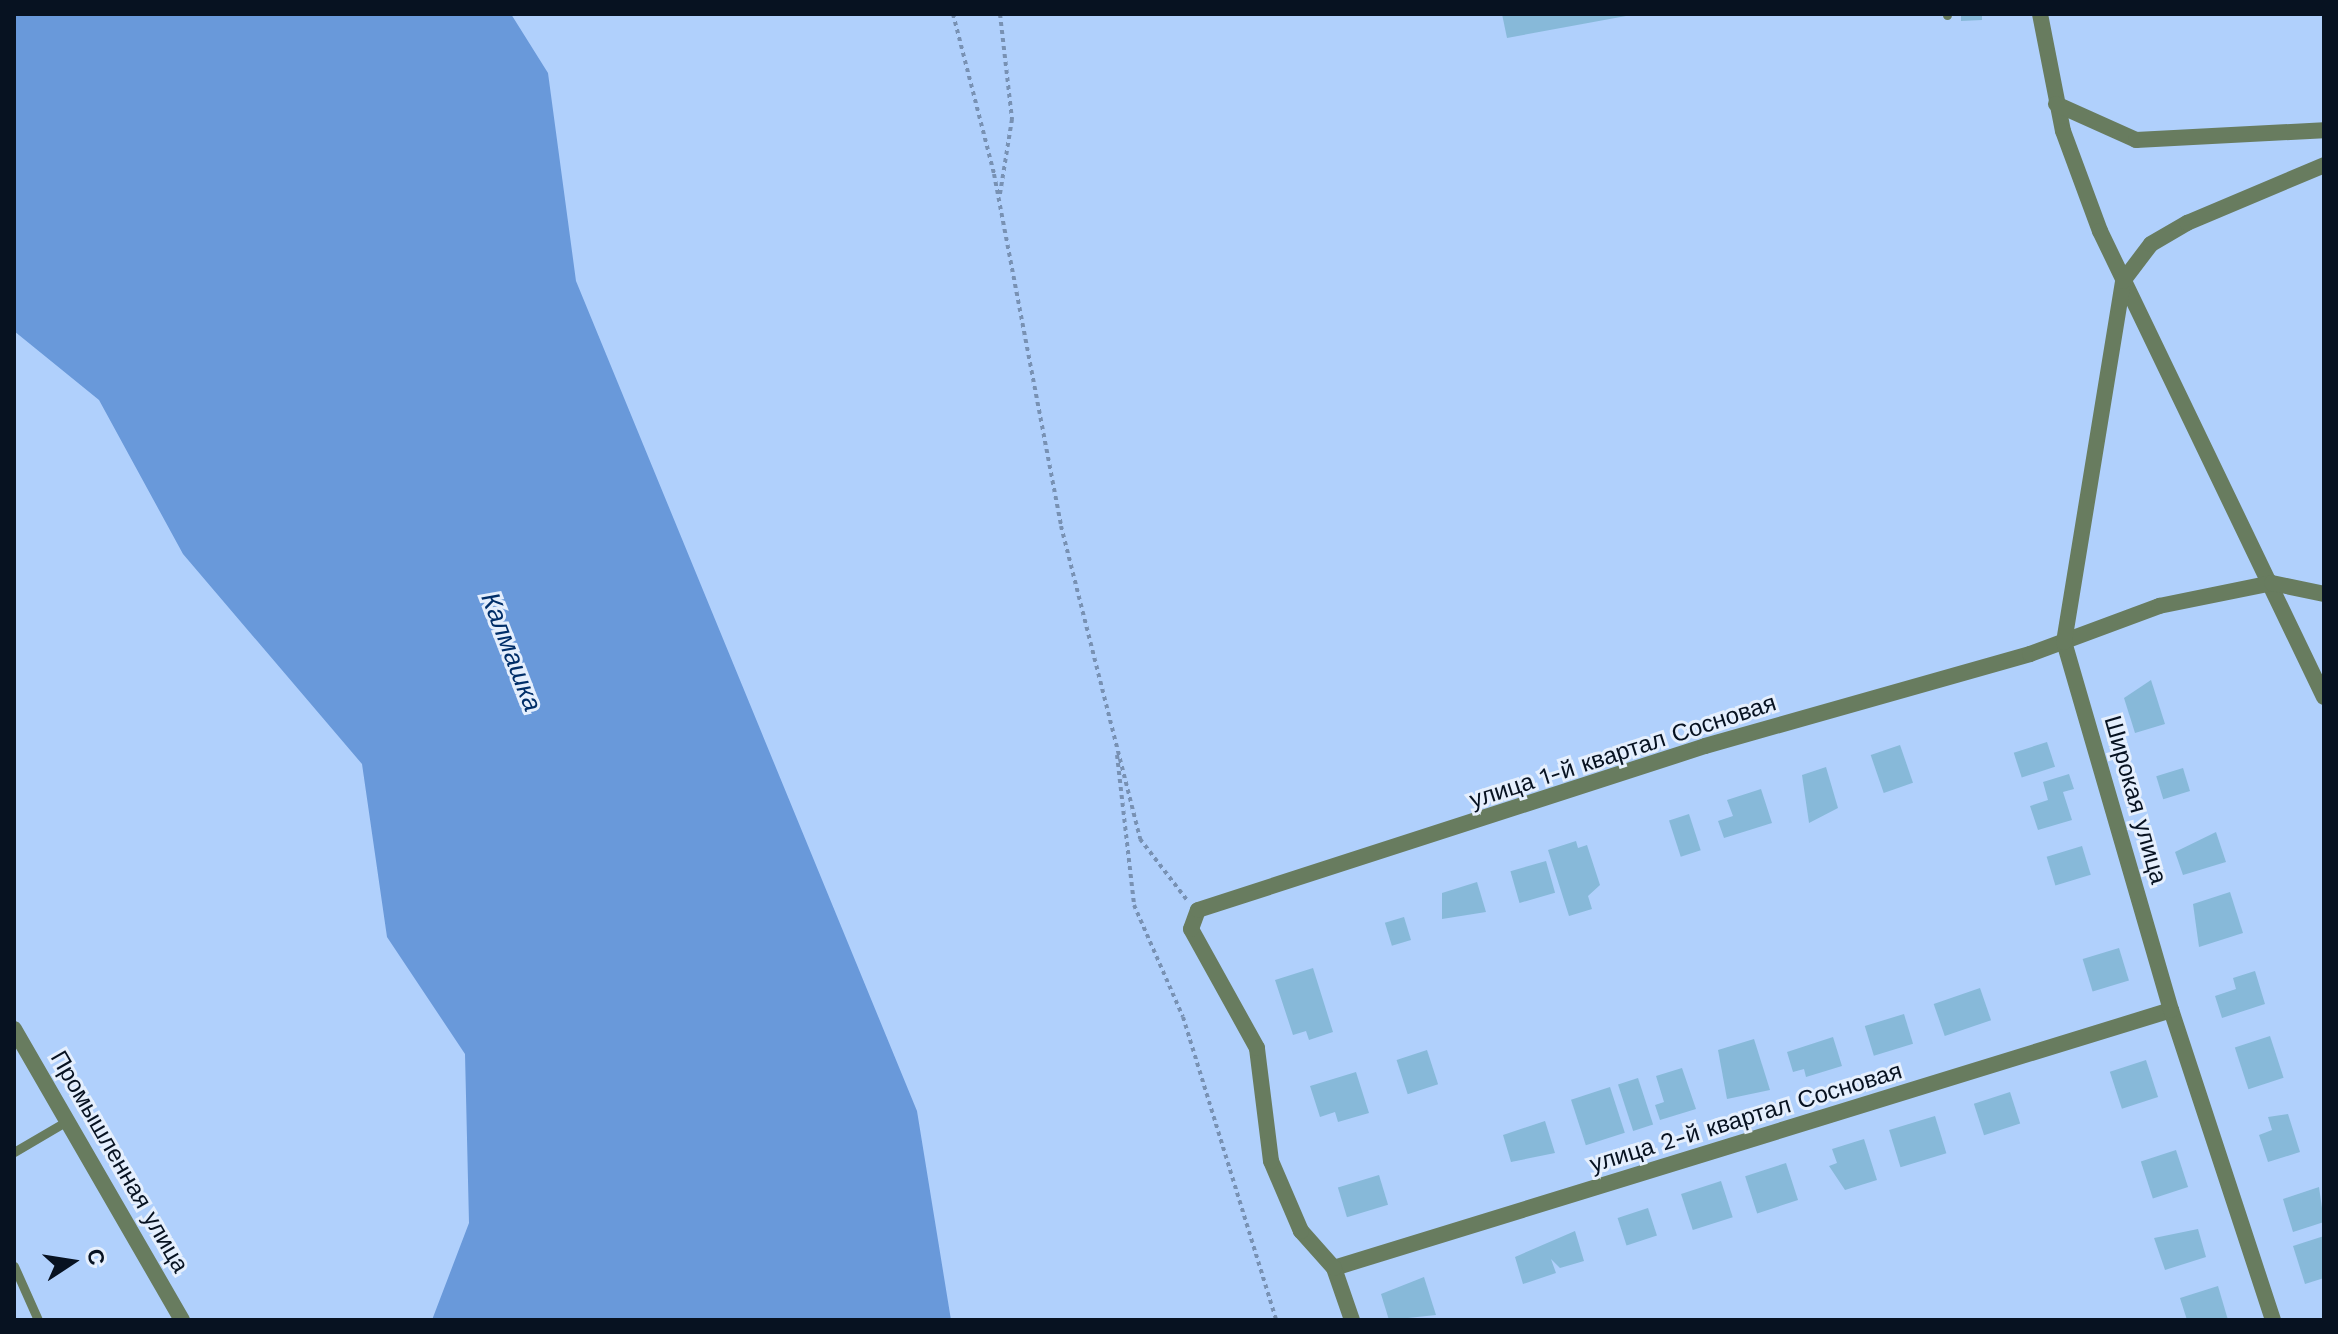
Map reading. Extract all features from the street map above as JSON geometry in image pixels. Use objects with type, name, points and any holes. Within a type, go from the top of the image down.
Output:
[{"type":"street","points":[[2040,14],[2056,104],[2123,281],[2272,583],[2324,697]]},
{"type":"street","points":[[2056,104],[2136,140],[2324,130]]},
{"type":"street","points":[[2123,281],[2151,244],[2187,223],[2324,165]]},
{"type":"street","name":"Широкая улица","points":[[2123,281],[2064,642],[2171,1010],[2273,1320]]},
{"type":"street","points":[[2272,583],[2324,594]]},
{"type":"street","name":"улица 1-й квартал Сосновая","points":[[1198,910],[1705,746],[2064,642],[2159,606],[2272,583]]},
{"type":"street","points":[[1198,910],[1191,929],[1257,1048],[1271,1161],[1301,1231],[1334,1268],[1352,1320]]},
{"type":"street","name":"улица 2-й квартал Сосновая","points":[[1334,1268],[2171,1010]]},
{"type":"street","name":"Промышленная улица","points":[[14,1029],[182,1320]]},
{"type":"lane","points":[[14,1152],[67,1121]]},
{"type":"lane","points":[[14,1266],[38,1320]]},
{"type":"path","points":[[953,14],[999,200],[1061,526],[1140,839],[1198,910]]},
{"type":"path","points":[[999,200],[1012,119],[1000,14]]},
{"type":"path","points":[[1116,745],[1134,905],[1183,1017],[1276,1320]]},
{"type":"water","name":"Калмашка","points":[[14,14],[511,14],[548,73],[576,281],[917,1111],[951,1320],[432,1320],[469,1223],[465,1054],[387,937],[362,764],[183,554],[99,400],[14,331]]},
{"type":"building","points":[[1502,14],[1626,14],[1626,16],[1507,38]]},
{"type":"building","points":[[1961,14],[1982,14],[1982,20],[1961,21]]},
{"type":"building","points":[[2151,680],[2165,724],[2135,733],[2124,698]]},
{"type":"building","points":[[2047,742],[2055,767],[2022,778],[2014,753]]},
{"type":"building","points":[[1900,745],[1913,783],[1884,793],[1871,755]]},
{"type":"building","points":[[1826,767],[1838,808],[1809,823],[1802,775]]},
{"type":"building","points":[[2183,768],[2190,791],[2163,799],[2156,776]]},
{"type":"building","points":[[2069,774],[2074,789],[2063,792],[2072,820],[2038,830],[2030,806],[2048,800],[2043,782]]},
{"type":"building","points":[[1761,789],[1772,823],[1724,838],[1718,821],[1733,816],[1727,800]]},
{"type":"building","points":[[1689,814],[1701,850],[1681,857],[1669,820]]},
{"type":"building","points":[[2216,832],[2226,862],[2183,875],[2175,852]]},
{"type":"building","points":[[1576,841],[1578,848],[1587,845],[1600,885],[1588,896],[1592,909],[1569,916],[1548,850]]},
{"type":"building","points":[[2082,846],[2091,875],[2055,886],[2047,857]]},
{"type":"building","points":[[1546,861],[1555,893],[1520,903],[1510,871]]},
{"type":"building","points":[[1477,882],[1486,912],[1442,919],[1442,893]]},
{"type":"building","points":[[2230,892],[2243,933],[2199,947],[2193,904]]},
{"type":"building","points":[[1404,917],[1411,940],[1392,946],[1385,923]]},
{"type":"building","points":[[2119,948],[2129,981],[2093,992],[2083,959]]},
{"type":"building","points":[[1313,968],[1333,1032],[1309,1040],[1306,1031],[1293,1035],[1275,980]]},
{"type":"building","points":[[2255,971],[2265,1004],[2222,1018],[2215,996],[2236,989],[2233,978]]},
{"type":"building","points":[[1980,988],[1991,1020],[1945,1036],[1934,1004]]},
{"type":"building","points":[[1904,1014],[1913,1044],[1874,1056],[1865,1026]]},
{"type":"building","points":[[2270,1036],[2284,1078],[2248,1089],[2235,1047]]},
{"type":"building","points":[[1833,1037],[1842,1066],[1806,1077],[1804,1069],[1793,1072],[1787,1052]]},
{"type":"building","points":[[1754,1039],[1770,1090],[1727,1099],[1718,1050]]},
{"type":"building","points":[[1427,1050],[1438,1084],[1408,1094],[1397,1060]]},
{"type":"building","points":[[2146,1060],[2158,1097],[2122,1109],[2110,1072]]},
{"type":"building","points":[[1682,1068],[1696,1109],[1660,1120],[1655,1105],[1664,1102],[1656,1076]]},
{"type":"building","points":[[1356,1072],[1369,1113],[1338,1122],[1335,1112],[1320,1117],[1310,1086]]},
{"type":"building","points":[[1638,1078],[1653,1125],[1633,1131],[1618,1084]]},
{"type":"building","points":[[1610,1087],[1625,1133],[1586,1145],[1571,1100]]},
{"type":"building","points":[[2010,1092],[2020,1123],[1984,1135],[1974,1104]]},
{"type":"building","points":[[2288,1114],[2300,1152],[2268,1162],[2259,1135],[2272,1130],[2268,1117]]},
{"type":"building","points":[[1935,1116],[1946,1153],[1900,1167],[1889,1130]]},
{"type":"building","points":[[1545,1121],[1555,1153],[1511,1162],[1503,1135]]},
{"type":"building","points":[[1864,1139],[1877,1180],[1845,1190],[1829,1166],[1837,1163],[1832,1149]]},
{"type":"building","points":[[2176,1150],[2188,1187],[2153,1199],[2141,1161]]},
{"type":"building","points":[[1786,1163],[1798,1200],[1757,1213],[1745,1176]]},
{"type":"building","points":[[1379,1175],[1388,1205],[1347,1217],[1338,1188]]},
{"type":"building","points":[[1721,1181],[1733,1217],[1693,1230],[1681,1194]]},
{"type":"building","points":[[2319,1187],[2324,1222],[2293,1232],[2283,1199]]},
{"type":"building","points":[[1648,1208],[1657,1236],[1627,1245],[1618,1218]]},
{"type":"building","points":[[2198,1229],[2206,1257],[2165,1270],[2154,1238]]},
{"type":"building","points":[[1575,1231],[1584,1261],[1560,1268],[1551,1259],[1556,1273],[1523,1284],[1515,1257]]},
{"type":"building","points":[[2324,1236],[2324,1278],[2305,1284],[2293,1246]]},
{"type":"building","points":[[1424,1277],[1436,1315],[1389,1320],[1381,1294]]},
{"type":"building","points":[[2218,1286],[2228,1320],[2187,1320],[2180,1298]]}]
